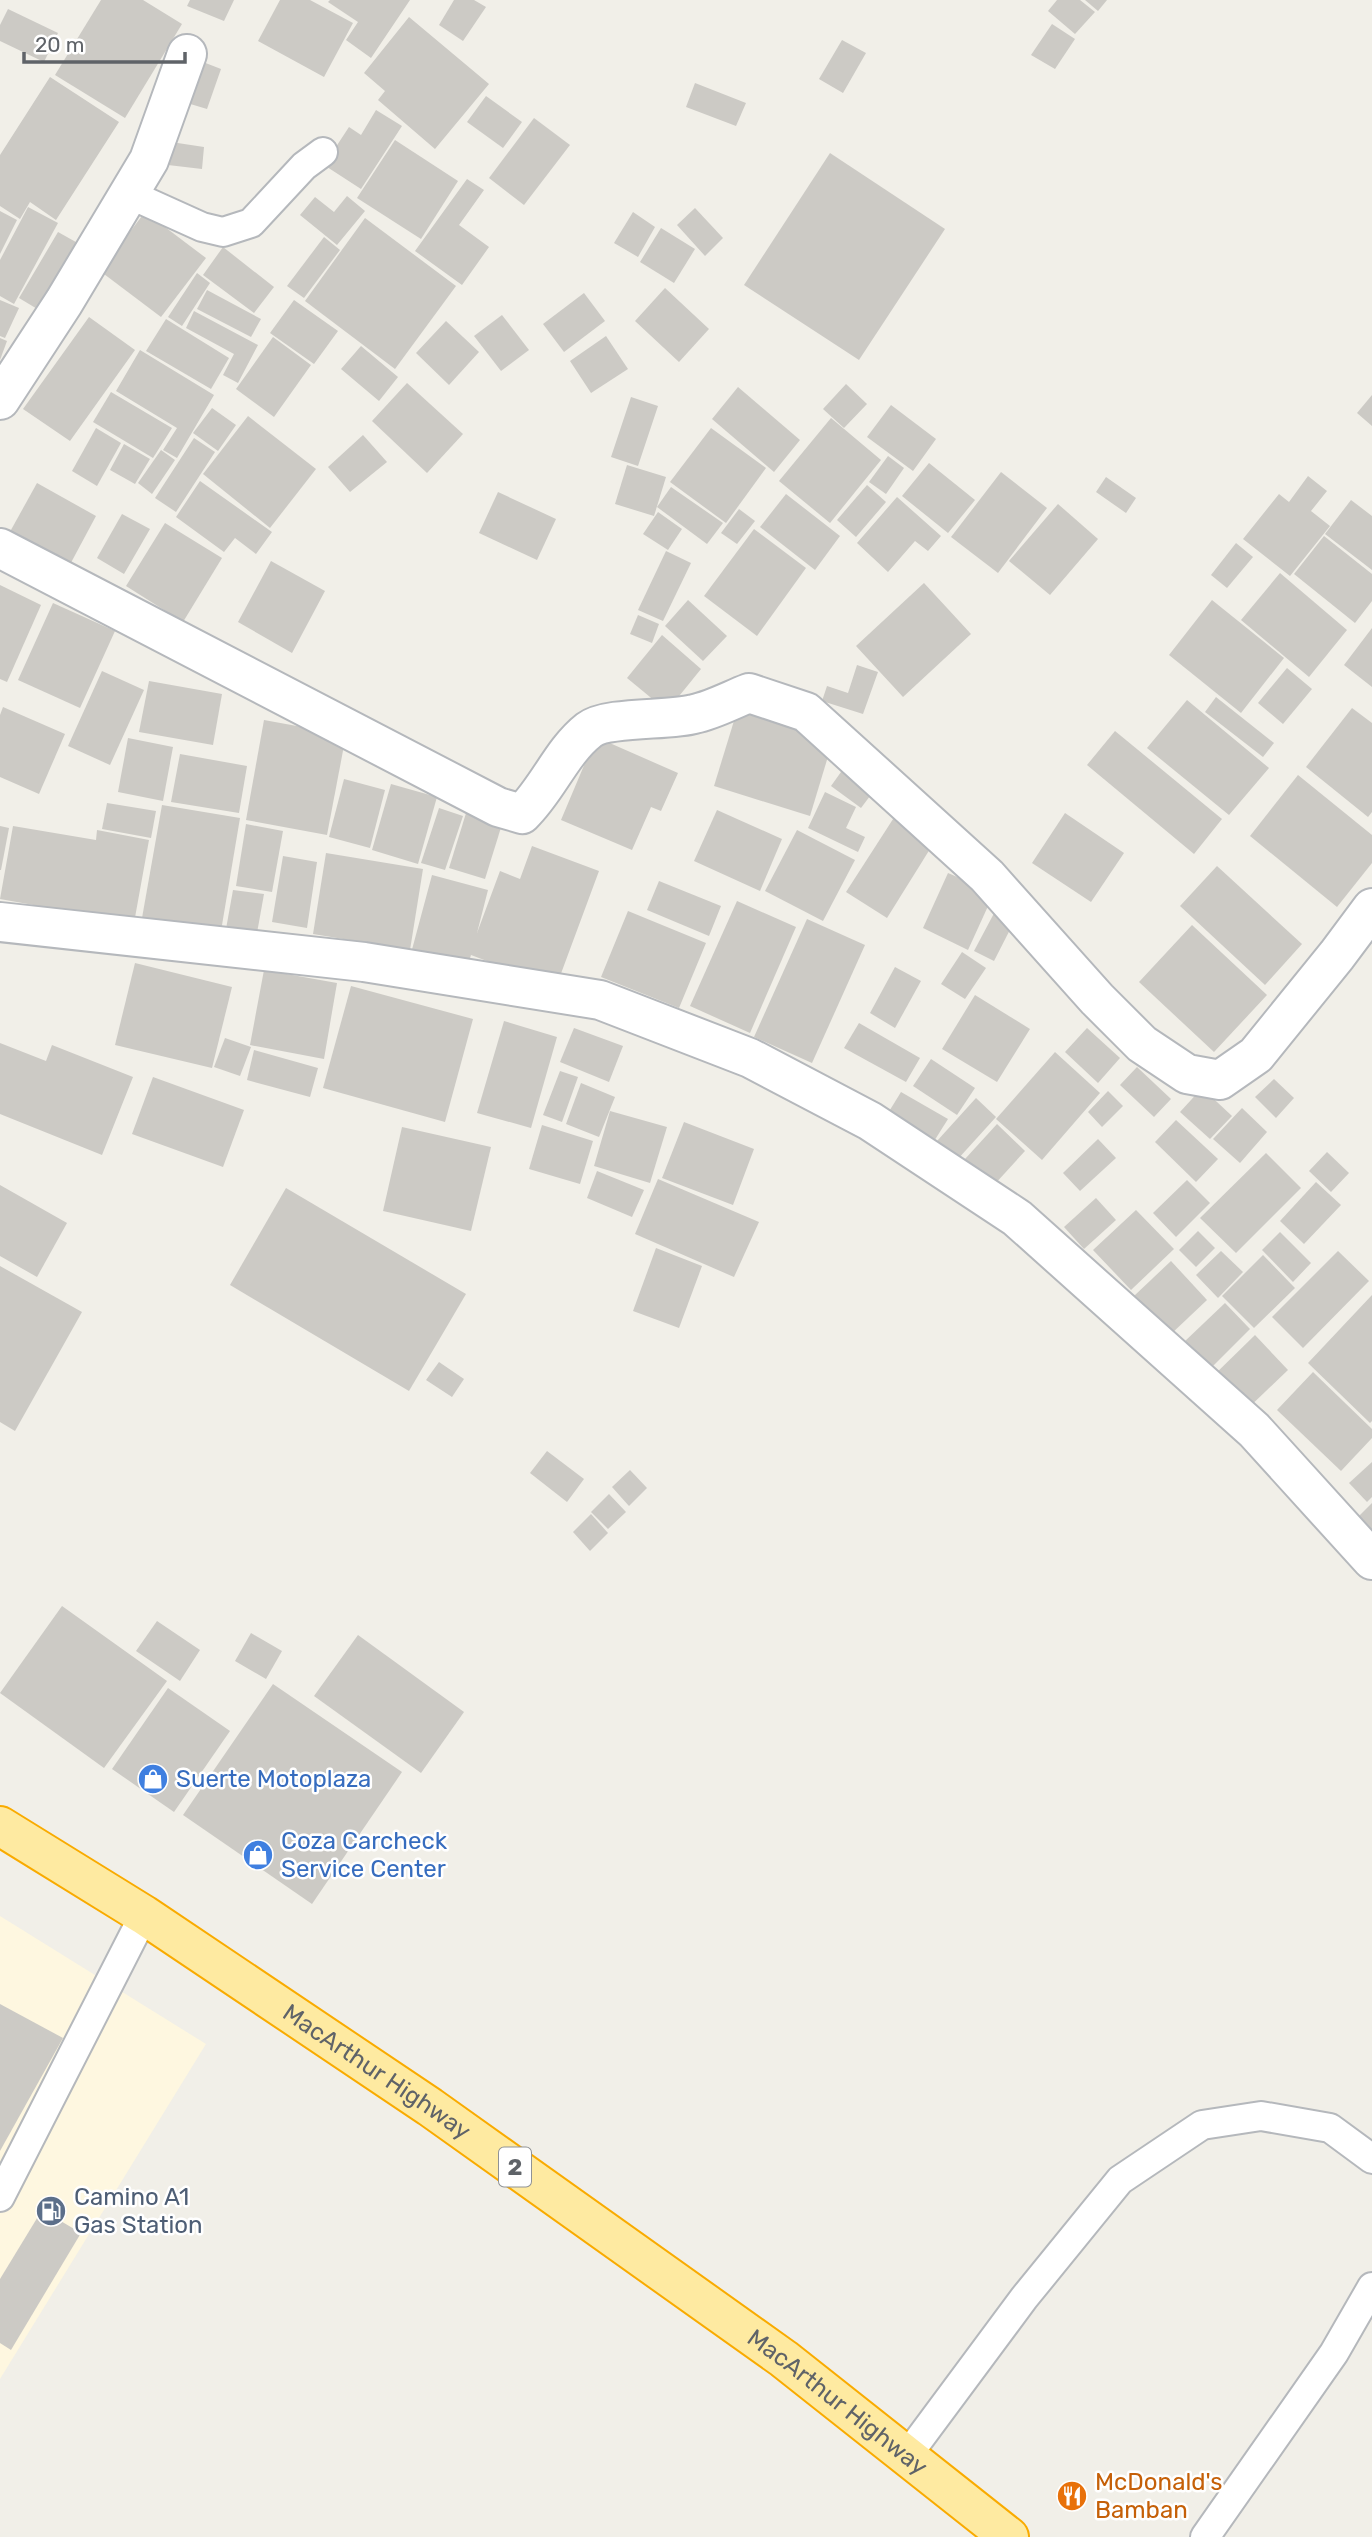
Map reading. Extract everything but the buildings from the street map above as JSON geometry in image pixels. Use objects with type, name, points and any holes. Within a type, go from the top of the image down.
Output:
[{"type":"highway","name":"MacArthur Highway","points":[[0,1826],[144,1915],[441,2115],[784,2359],[1009,2537]]},
{"type":"street","points":[[0,400],[64,302],[149,160],[187,54]]},
{"type":"street","points":[[0,548],[498,807],[522,814],[537,800],[564,758],[590,729],[623,721],[693,715],[749,693],[806,712],[986,876],[1097,999],[1142,1044],[1187,1074],[1220,1080],[1256,1055],[1372,908]]},
{"type":"street","points":[[0,922],[363,962],[600,1000],[750,1058],[870,1121],[1017,1218],[1254,1430],[1372,1560]]},
{"type":"lane","points":[[129,194],[202,227],[223,232],[251,223],[304,166],[323,152]]},
{"type":"lane","points":[[0,2197],[144,1915]]},
{"type":"lane","points":[[905,2457],[1024,2298],[1120,2180],[1202,2125],[1261,2116],[1330,2128],[1372,2159]]},
{"type":"lane","points":[[1205,2537],[1334,2353],[1372,2287]]},
{"type":"shaded area","name":"Camino A1 Gas Station","points":[[0,1916],[206,2044],[0,2379]]},
{"type":"place","name":"Suerte Motoplaza","points":[[153,1779]]},
{"type":"place","name":"Coza Carcheck Service Center","points":[[258,1855]]},
{"type":"place","name":"Camino A1 Gas Station","points":[[51,2211]]},
{"type":"place","name":"McDonald's Bamban","points":[[1072,2496]]}]
